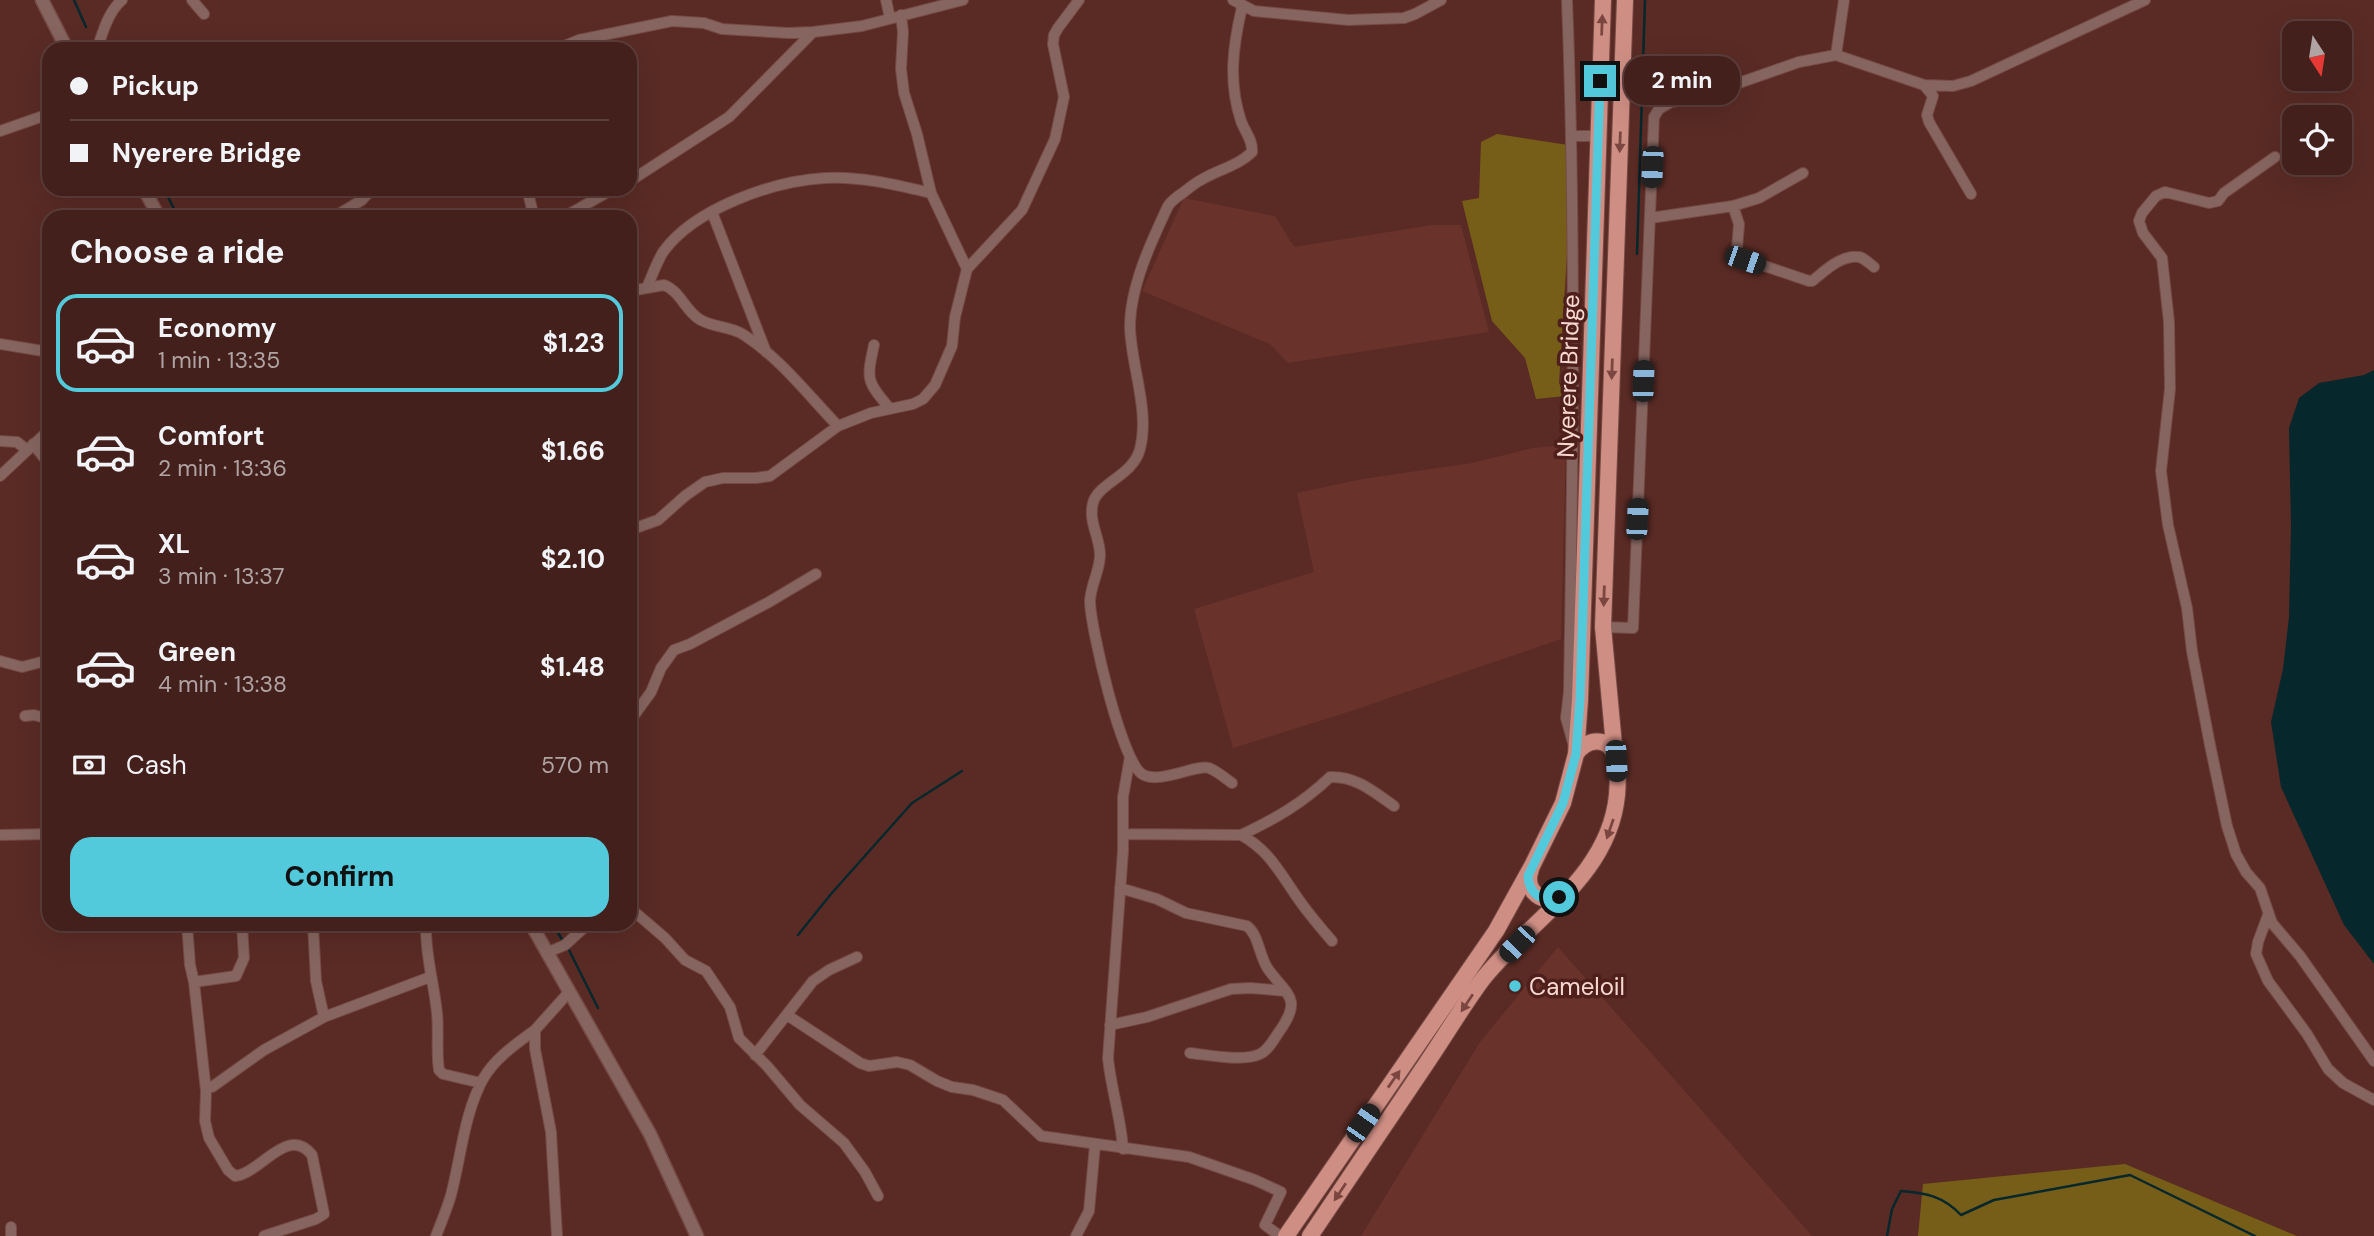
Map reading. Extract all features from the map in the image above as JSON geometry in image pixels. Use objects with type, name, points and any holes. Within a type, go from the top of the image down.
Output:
[{"type":"main road","name":"Nyerere Bridge","points":[[1286,1236],[1496,931],[1563,803],[1576,754],[1581,686],[1603,0]]},
{"type":"main road","name":"Nyerere Bridge","points":[[1310,1236],[1483,979],[1584,874],[1609,834],[1615,813],[1616,761],[1603,627],[1625,0]]},
{"type":"main road","points":[[1576,754],[1584,744],[1598,741],[1611,748],[1616,761]]},
{"type":"main road","points":[[1532,866],[1528,883],[1540,898],[1553,900],[1568,891]]},
{"type":"street","points":[[42,0],[63,42]]},
{"type":"street","points":[[100,42],[109,17],[122,0]]},
{"type":"street","points":[[192,0],[204,14]]},
{"type":"street","points":[[886,0],[890,18]]},
{"type":"street","points":[[574,42],[672,20],[704,23],[722,29],[813,32],[862,26],[963,0]]},
{"type":"street","points":[[637,528],[658,520],[705,482],[723,478],[770,476],[838,426],[871,413],[923,399],[935,385],[952,346],[967,269],[1022,210],[1055,139],[1064,97],[1053,44],[1054,35],[1079,0]]},
{"type":"street","points":[[1233,0],[1242,7],[1265,13],[1349,20],[1390,19],[1415,14],[1441,0]]},
{"type":"street","points":[[1567,0],[1572,136],[1574,377],[1570,678],[1566,718],[1576,754]]},
{"type":"street","points":[[1836,55],[1844,0]]},
{"type":"street","points":[[1603,627],[1633,628],[1654,117],[1659,109],[1671,102],[1696,98],[1799,62],[1836,55],[1924,85],[1953,86],[1971,81],[2145,0]]},
{"type":"street","points":[[1232,783],[1210,768],[1171,776],[1143,775],[1135,766],[1115,719],[1090,598],[1100,557],[1092,523],[1092,506],[1095,498],[1133,465],[1140,448],[1141,401],[1130,325],[1145,261],[1170,202],[1201,180],[1235,164],[1252,152],[1253,147],[1241,122],[1232,83],[1233,53],[1242,7]]},
{"type":"street","points":[[901,15],[904,93],[931,193],[967,269]]},
{"type":"street","points":[[637,176],[729,117],[813,32]]},
{"type":"street","points":[[1924,85],[1933,96],[1927,115],[1929,122],[1971,194]]},
{"type":"street","points":[[0,131],[42,116]]},
{"type":"street","points":[[1572,136],[1599,136]]},
{"type":"street","points":[[2275,157],[2214,202],[2165,192],[2156,196],[2139,221],[2143,233],[2162,258],[2169,322],[2170,389],[2161,471],[2168,525],[2187,608],[2202,704],[2227,826],[2241,863],[2262,892],[2267,915],[2300,956],[2374,1061]]},
{"type":"street","points":[[1650,218],[1733,206],[1759,198],[1804,173]]},
{"type":"street","points":[[647,286],[663,252],[693,223],[740,197],[783,185],[826,178],[887,183],[931,193]]},
{"type":"street","points":[[346,210],[366,196]]},
{"type":"street","points":[[576,210],[601,196]]},
{"type":"street","points":[[1733,206],[1739,224],[1737,249],[1741,258],[1809,281],[1833,264],[1855,257],[1874,267]]},
{"type":"street","points":[[712,212],[767,355]]},
{"type":"street","points":[[637,289],[664,285],[670,287],[697,318],[742,333],[838,426]]},
{"type":"street","points":[[0,344],[42,351]]},
{"type":"street","points":[[874,345],[869,380],[890,409]]},
{"type":"street","points":[[0,476],[42,436]]},
{"type":"street","points":[[0,441],[17,442],[30,447],[42,458]]},
{"type":"street","points":[[637,711],[674,650],[769,602],[816,574]]},
{"type":"street","points":[[0,661],[22,667],[42,662]]},
{"type":"street","points":[[25,716],[42,717]]},
{"type":"street","points":[[1123,1149],[1121,1123],[1110,1081],[1108,1058],[1124,796],[1130,757]]},
{"type":"street","points":[[1123,834],[1241,835],[1283,815],[1311,795],[1329,777],[1341,776],[1366,785],[1394,806]]},
{"type":"street","points":[[0,835],[42,833]]},
{"type":"street","points":[[1241,835],[1256,843],[1276,863],[1298,898],[1332,941]]},
{"type":"street","points":[[1120,888],[1157,899],[1186,913],[1247,926],[1254,931],[1257,946],[1267,967],[1291,998],[1293,1008],[1266,1050],[1259,1055],[1244,1058],[1190,1054]]},
{"type":"street","points":[[637,914],[685,960],[706,971],[730,1007],[739,1038],[800,1105],[844,1143],[878,1196]]},
{"type":"street","points":[[2267,915],[2256,954],[2268,981],[2307,1034],[2328,1069],[2343,1083],[2374,1100]]},
{"type":"street","points":[[188,931],[206,1091],[205,1121],[209,1138],[228,1170],[235,1176],[255,1169],[275,1150],[285,1147],[301,1146],[312,1155],[324,1214],[264,1236]]},
{"type":"street","points":[[194,982],[236,976],[244,958],[242,931]]},
{"type":"street","points":[[313,931],[316,981],[324,1017]]},
{"type":"street","points":[[426,931],[428,967],[435,994],[438,1024],[439,1070],[443,1074],[481,1083]]},
{"type":"street","points":[[535,931],[650,1135],[697,1236]]},
{"type":"street","points":[[546,953],[565,945],[580,931]]},
{"type":"street","points":[[755,1055],[813,981],[856,957]]},
{"type":"street","points":[[212,1087],[264,1050],[324,1017],[430,977]]},
{"type":"street","points":[[1110,1025],[1147,1017],[1231,989],[1286,991]]},
{"type":"street","points":[[436,1236],[451,1196],[474,1100],[481,1083],[503,1055],[535,1030],[570,991]]},
{"type":"street","points":[[787,1015],[860,1063],[869,1066],[897,1062],[910,1065],[937,1081],[1003,1100],[1041,1136],[1189,1157],[1255,1180],[1281,1192],[1265,1224],[1280,1236]]},
{"type":"street","points":[[535,1030],[535,1049],[551,1132],[557,1236]]},
{"type":"street","points":[[1076,1236],[1089,1211],[1095,1145]]},
{"type":"shaded area","points":[[1497,134],[1568,145],[1573,158],[1559,383],[1565,396],[1536,399],[1525,358],[1492,321],[1462,201],[1479,198],[1481,142]]},
{"type":"shaded area","points":[[1184,198],[1275,216],[1294,247],[1432,225],[1461,225],[1489,332],[1288,363],[1270,344],[1142,291]]},
{"type":"shaded area","points":[[1566,445],[1561,639],[1351,711],[1233,748],[1194,609],[1314,572],[1297,493],[1362,479],[1472,463],[1533,448]]},
{"type":"shaded area","points":[[1558,947],[1812,1236],[1361,1236],[1480,1042]]},
{"type":"shaded area","points":[[2125,1164],[2297,1236],[1918,1236],[1923,1184]]},
{"type":"water","points":[[2374,370],[2374,964],[2344,925],[2281,787],[2271,722],[2283,669],[2289,617],[2289,428],[2299,398],[2319,383],[2364,375]]},
{"type":"waterway","points":[[74,0],[86,27]]},
{"type":"waterway","points":[[1637,254],[1645,0]]},
{"type":"waterway","points":[[168,196],[174,210]]},
{"type":"waterway","points":[[798,935],[912,803],[962,771]]},
{"type":"waterway","points":[[557,931],[564,943]]},
{"type":"waterway","points":[[568,948],[598,1008]]},
{"type":"waterway","points":[[1887,1236],[1892,1209],[1901,1191],[1934,1197],[1961,1215],[1994,1200],[2130,1175],[2255,1236]]},
{"type":"place","name":"Cameloil","points":[[1515,986]]},
{"type":"route","points":[[1559,897],[1553,900],[1540,898],[1531,889],[1528,876],[1563,803],[1576,754],[1600,81]]}]
